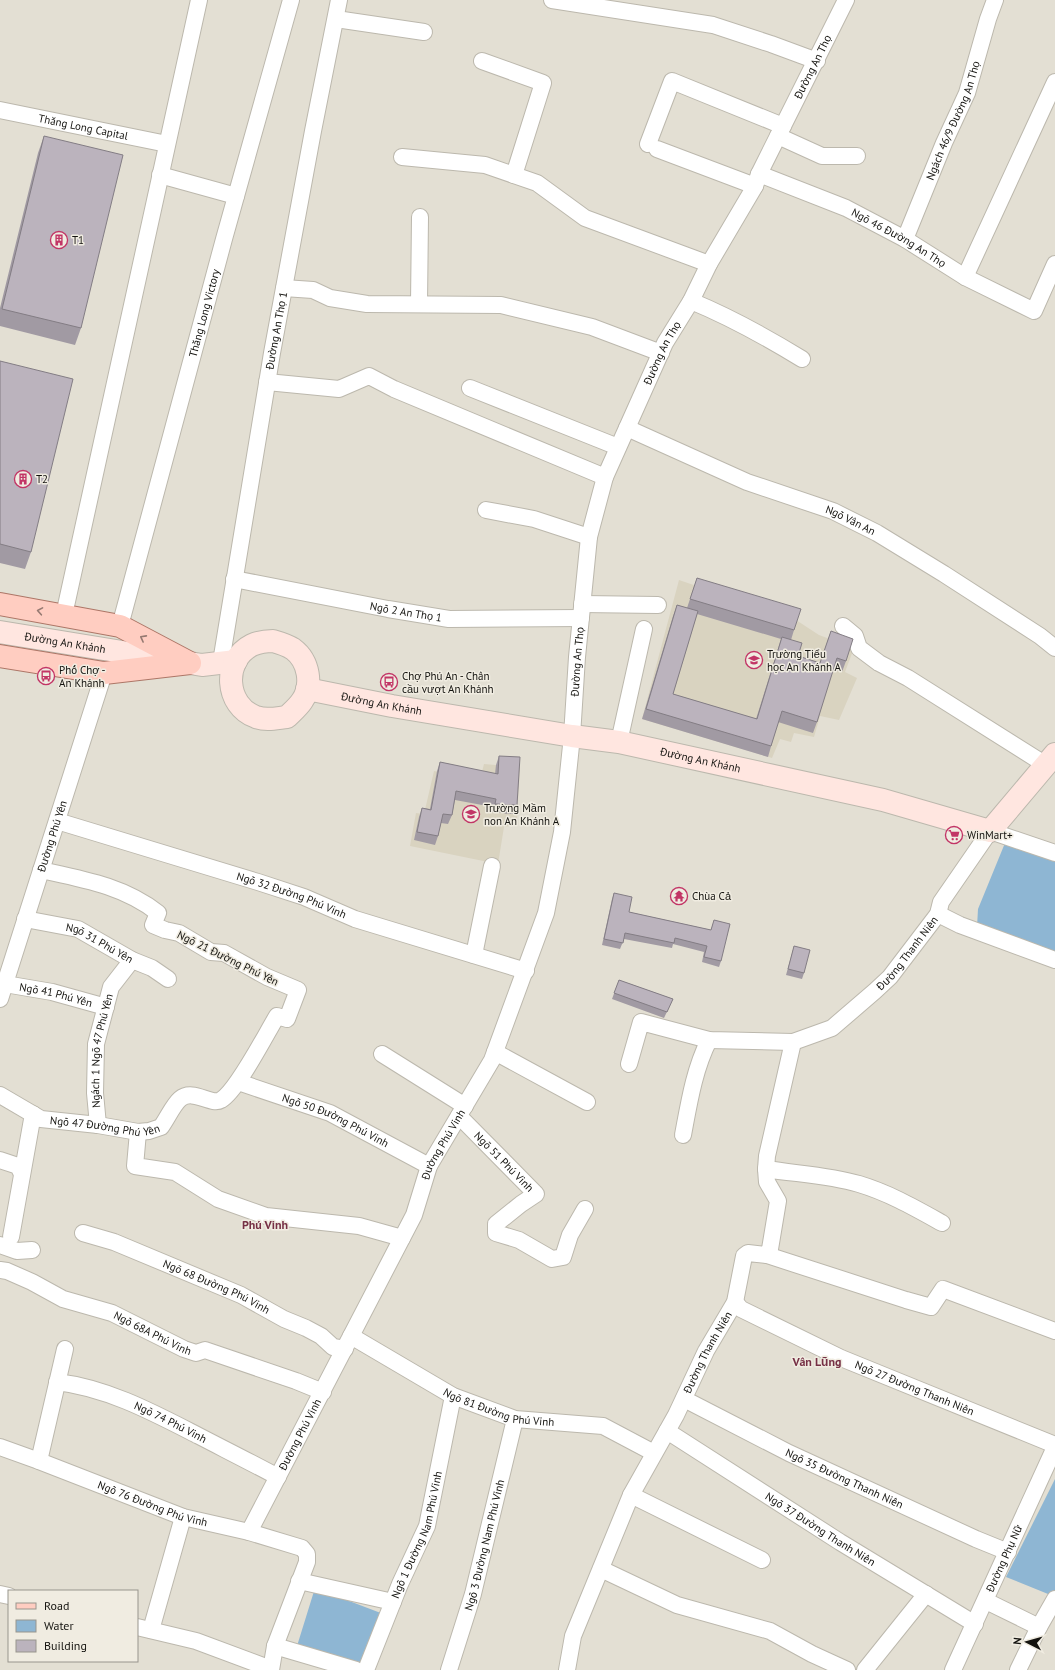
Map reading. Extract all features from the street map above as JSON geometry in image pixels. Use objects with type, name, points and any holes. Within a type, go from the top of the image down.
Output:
[{"type":"main road","points":[[0,604],[120,626],[212,663]]},
{"type":"main road","points":[[0,656],[104,673],[212,663]]},
{"type":"street","points":[[64,615],[160,175],[200,0]]},
{"type":"street","name":"Thăng Long Victory","points":[[120,626],[236,196],[291,0]]},
{"type":"street","name":"Đường An Thọ 1","points":[[212,663],[234,579],[284,288],[339,0]]},
{"type":"street","points":[[552,0],[712,26],[771,44],[816,60]]},
{"type":"street","name":"Đường An Thọ","points":[[572,736],[589,537],[605,477],[665,343],[691,301],[709,264],[757,180],[846,0]]},
{"type":"street","name":"Ngách 46/9 Đường An Thọ","points":[[904,238],[967,93],[994,0]]},
{"type":"street","points":[[336,19],[424,32]]},
{"type":"street","points":[[482,61],[543,83],[514,175]]},
{"type":"street","name":"Ngõ 46 Đường An Thọ","points":[[781,131],[672,81],[653,147],[846,208],[904,238],[965,277],[1034,311],[1055,264]]},
{"type":"street","points":[[965,277],[1055,82]]},
{"type":"street","name":"Thăng Long Capital","points":[[0,110],[167,144]]},
{"type":"street","points":[[781,131],[822,156],[857,156]]},
{"type":"street","points":[[402,157],[485,165],[514,175],[537,184],[585,218],[709,264]]},
{"type":"street","points":[[160,175],[236,196]]},
{"type":"street","points":[[419,304],[420,217]]},
{"type":"street","points":[[284,288],[313,290],[330,298],[366,304],[501,305],[592,327],[661,353]]},
{"type":"street","points":[[691,301],[716,311],[761,333],[802,359]]},
{"type":"street","points":[[267,382],[339,389],[369,376],[394,389],[605,477]]},
{"type":"street","points":[[470,388],[618,447]]},
{"type":"street","name":"Ngõ Vân An","points":[[627,428],[747,482],[833,511],[877,533],[950,578],[1055,648]]},
{"type":"street","points":[[486,510],[534,519],[589,537]]},
{"type":"street","name":"Ngõ 2 An Thọ 1","points":[[234,579],[388,610],[449,619],[658,605]]},
{"type":"street","points":[[843,626],[856,636],[859,648],[879,663],[1051,759],[990,832],[1055,853]]},
{"type":"street","points":[[620,742],[644,629]]},
{"type":"street","name":"Đường An Khánh","points":[[0,632],[212,663],[231,684]]},
{"type":"street","points":[[273,641],[284,644],[293,649],[304,662],[308,678],[307,689],[303,700],[287,717],[265,719],[256,717],[240,706],[235,698],[231,684],[231,671],[212,663],[242,652],[251,646],[262,642],[273,641]]},
{"type":"street","name":"Đường Phú Yên","points":[[2,992],[104,673]]},
{"type":"street","name":"Đường An Khánh","points":[[307,689],[392,706],[572,736],[620,742],[883,800],[990,832]]},
{"type":"street","name":"Đường Phú Vinh","points":[[249,1532],[414,1215],[430,1166],[492,1060],[526,971],[546,913],[562,832],[572,736]]},
{"type":"street","name":"Ngõ 32 Đường Phú Vinh","points":[[57,821],[258,882],[304,898],[355,919],[526,971]]},
{"type":"street","name":"Đường Thanh Niên","points":[[629,1064],[641,1022],[709,1040],[793,1042],[832,1028],[890,977],[938,914],[941,902],[990,832]]},
{"type":"street","points":[[474,955],[492,866]]},
{"type":"street","name":"Ngõ 21 Đường Phú Yên","points":[[41,870],[90,881],[116,889],[145,902],[158,912],[153,925],[165,930],[180,933],[211,952],[224,954],[261,974],[298,990],[287,1019],[277,1016],[238,1082]]},
{"type":"street","points":[[938,914],[960,925],[1055,960]]},
{"type":"street","name":"Ngõ 31 Phú Yên","points":[[25,919],[78,929],[132,960],[152,968],[168,979]]},
{"type":"street","name":"Ngách 1 Ngõ 47 Phú Yên","points":[[98,1125],[95,1093],[96,1044],[111,988],[132,960]]},
{"type":"street","name":"Ngõ 41 Phú Yên","points":[[2,992],[52,992],[106,1007]]},
{"type":"street","points":[[683,1135],[691,1092],[701,1056],[709,1040]]},
{"type":"street","points":[[793,1042],[767,1156],[767,1182],[776,1197],[778,1205],[772,1240],[767,1255],[931,1307],[943,1289],[1055,1331]]},
{"type":"street","points":[[495,1052],[587,1102]]},
{"type":"street","points":[[382,1054],[462,1111]]},
{"type":"street","name":"Ngõ 47 Đường Phú Yên","points":[[0,1096],[41,1119],[98,1125],[138,1132],[149,1131],[161,1126],[179,1099],[184,1096],[195,1095],[217,1102],[222,1100],[238,1082]]},
{"type":"street","name":"Ngõ 50 Đường Phú Vinh","points":[[238,1082],[330,1113],[430,1166]]},
{"type":"street","name":"Ngõ 51 Phú Vinh","points":[[462,1111],[536,1194],[496,1224],[496,1233],[519,1240],[552,1259],[563,1257],[570,1235],[585,1208]]},
{"type":"street","points":[[32,1250],[17,1251],[5,1241],[7,1216],[22,1174],[33,1114]]},
{"type":"street","points":[[138,1132],[135,1166],[175,1172],[218,1199],[266,1216],[359,1226],[402,1238]]},
{"type":"street","points":[[0,1160],[18,1166],[22,1174]]},
{"type":"street","points":[[766,1169],[835,1178],[858,1184],[908,1203],[942,1223]]},
{"type":"street","name":"Ngõ 68 Đường Phú Vinh","points":[[83,1233],[114,1242],[241,1295],[284,1319],[321,1336],[333,1347],[348,1342]]},
{"type":"street","name":"Đường Thanh Niên","points":[[567,1670],[574,1636],[631,1495],[684,1399],[706,1351],[735,1302],[744,1256],[748,1253],[767,1255]]},
{"type":"street","name":"Ngõ 68A Phú Vinh","points":[[4,1271],[32,1282],[63,1299],[112,1313],[184,1349],[196,1353],[205,1350],[296,1381],[323,1392]]},
{"type":"street","name":"Ngõ 27 Đường Thanh Niên","points":[[735,1302],[741,1309],[841,1358],[1055,1446]]},
{"type":"street","name":"Ngõ 81 Đường Phú Vinh","points":[[348,1342],[453,1396],[515,1419],[603,1426],[654,1453]]},
{"type":"street","points":[[40,1461],[65,1349]]},
{"type":"street","name":"Ngõ 74 Phú Vinh","points":[[57,1382],[76,1384],[108,1393],[149,1410],[278,1477]]},
{"type":"street","name":"Ngõ 1 Đường Nam Phú Vinh","points":[[366,1670],[393,1602],[427,1526],[453,1396]]},
{"type":"street","name":"Ngõ 35 Đường Thanh Niên","points":[[684,1399],[789,1453],[1008,1552]]},
{"type":"street","name":"Ngõ 3 Đường Nam Phú Vinh","points":[[449,1670],[473,1594],[515,1419]]},
{"type":"street","name":"Ngõ 37 Đường Thanh Niên","points":[[667,1431],[840,1542],[975,1624]]},
{"type":"street","name":"Đường Phụ Nữ","points":[[954,1670],[1055,1446]]},
{"type":"street","name":"Ngõ 76 Đường Phú Vinh","points":[[0,1447],[40,1461],[183,1517],[249,1532],[302,1548],[307,1554],[307,1562],[299,1581]]},
{"type":"street","points":[[631,1495],[762,1560]]},
{"type":"street","points":[[183,1517],[144,1629],[196,1641],[271,1670],[275,1646],[299,1581],[393,1602]]},
{"type":"street","points":[[601,1569],[677,1605],[770,1631],[812,1654],[847,1670]]},
{"type":"street","points":[[865,1670],[926,1594]]},
{"type":"street","points":[[1018,1670],[1039,1627],[1055,1600]]},
{"type":"street","points":[[986,1601],[1039,1627]]},
{"type":"street","points":[[275,1646],[356,1670]]},
{"type":"shaded area","name":"Trường Tiểu học An Khánh A","points":[[679,580],[796,620],[819,635],[854,648],[845,672],[857,678],[839,720],[820,716],[814,737],[794,733],[791,742],[780,739],[772,758],[642,719]]},
{"type":"shaded area","name":"Trường Mầm non An Khánh A","points":[[484,764],[520,767],[517,819],[511,819],[510,826],[504,827],[498,864],[410,846],[416,813],[424,814],[434,771],[480,780]]},
{"type":"water","points":[[1005,843],[1055,859],[1055,960],[977,927],[978,909]]},
{"type":"water","points":[[1055,1479],[1055,1594],[1053,1596],[1006,1577]]},
{"type":"water","points":[[315,1588],[386,1615],[363,1669],[297,1646]]},
{"type":"building","name":"T1","points":[[44,136],[123,155],[81,328],[2,309]]},
{"type":"building","name":"T2","points":[[0,361],[73,379],[31,552],[0,544]]},
{"type":"building","points":[[697,578],[801,609],[794,630],[690,599]]},
{"type":"building","points":[[677,605],[698,611],[673,694],[757,719],[782,637],[802,643],[798,656],[820,663],[831,631],[853,639],[846,661],[837,658],[817,722],[782,711],[771,746],[646,709]]},
{"type":"building","points":[[499,756],[520,757],[517,805],[495,804],[496,799],[456,791],[452,815],[443,814],[438,836],[417,832],[422,808],[431,810],[440,762],[498,774]]},
{"type":"building","points":[[614,893],[632,897],[629,912],[711,930],[714,920],[730,924],[721,961],[704,957],[707,946],[675,938],[674,943],[625,933],[623,943],[604,939]]},
{"type":"building","points":[[794,946],[810,950],[804,973],[788,969]]},
{"type":"building","points":[[619,980],[673,999],[667,1012],[614,993]]},
{"type":"place","name":"T1","points":[[59,240]]},
{"type":"place","name":"T2","points":[[23,479]]},
{"type":"place","name":"Trường Tiểu học An Khánh A","points":[[754,660]]},
{"type":"place","name":"Phố Chợ - An Khánh","points":[[46,676]]},
{"type":"place","name":"Chợ Phú An - Chân cầu vượt An Khánh","points":[[389,682]]},
{"type":"place","name":"Trường Mầm non An Khánh A","points":[[471,814]]},
{"type":"place","name":"WinMart+","points":[[954,835]]},
{"type":"place","name":"Chùa Cả","points":[[679,896]]},
{"type":"district","name":"Phú Vinh","points":[[265,1224]]},
{"type":"district","name":"Vân Lũng","points":[[817,1361]]}]
